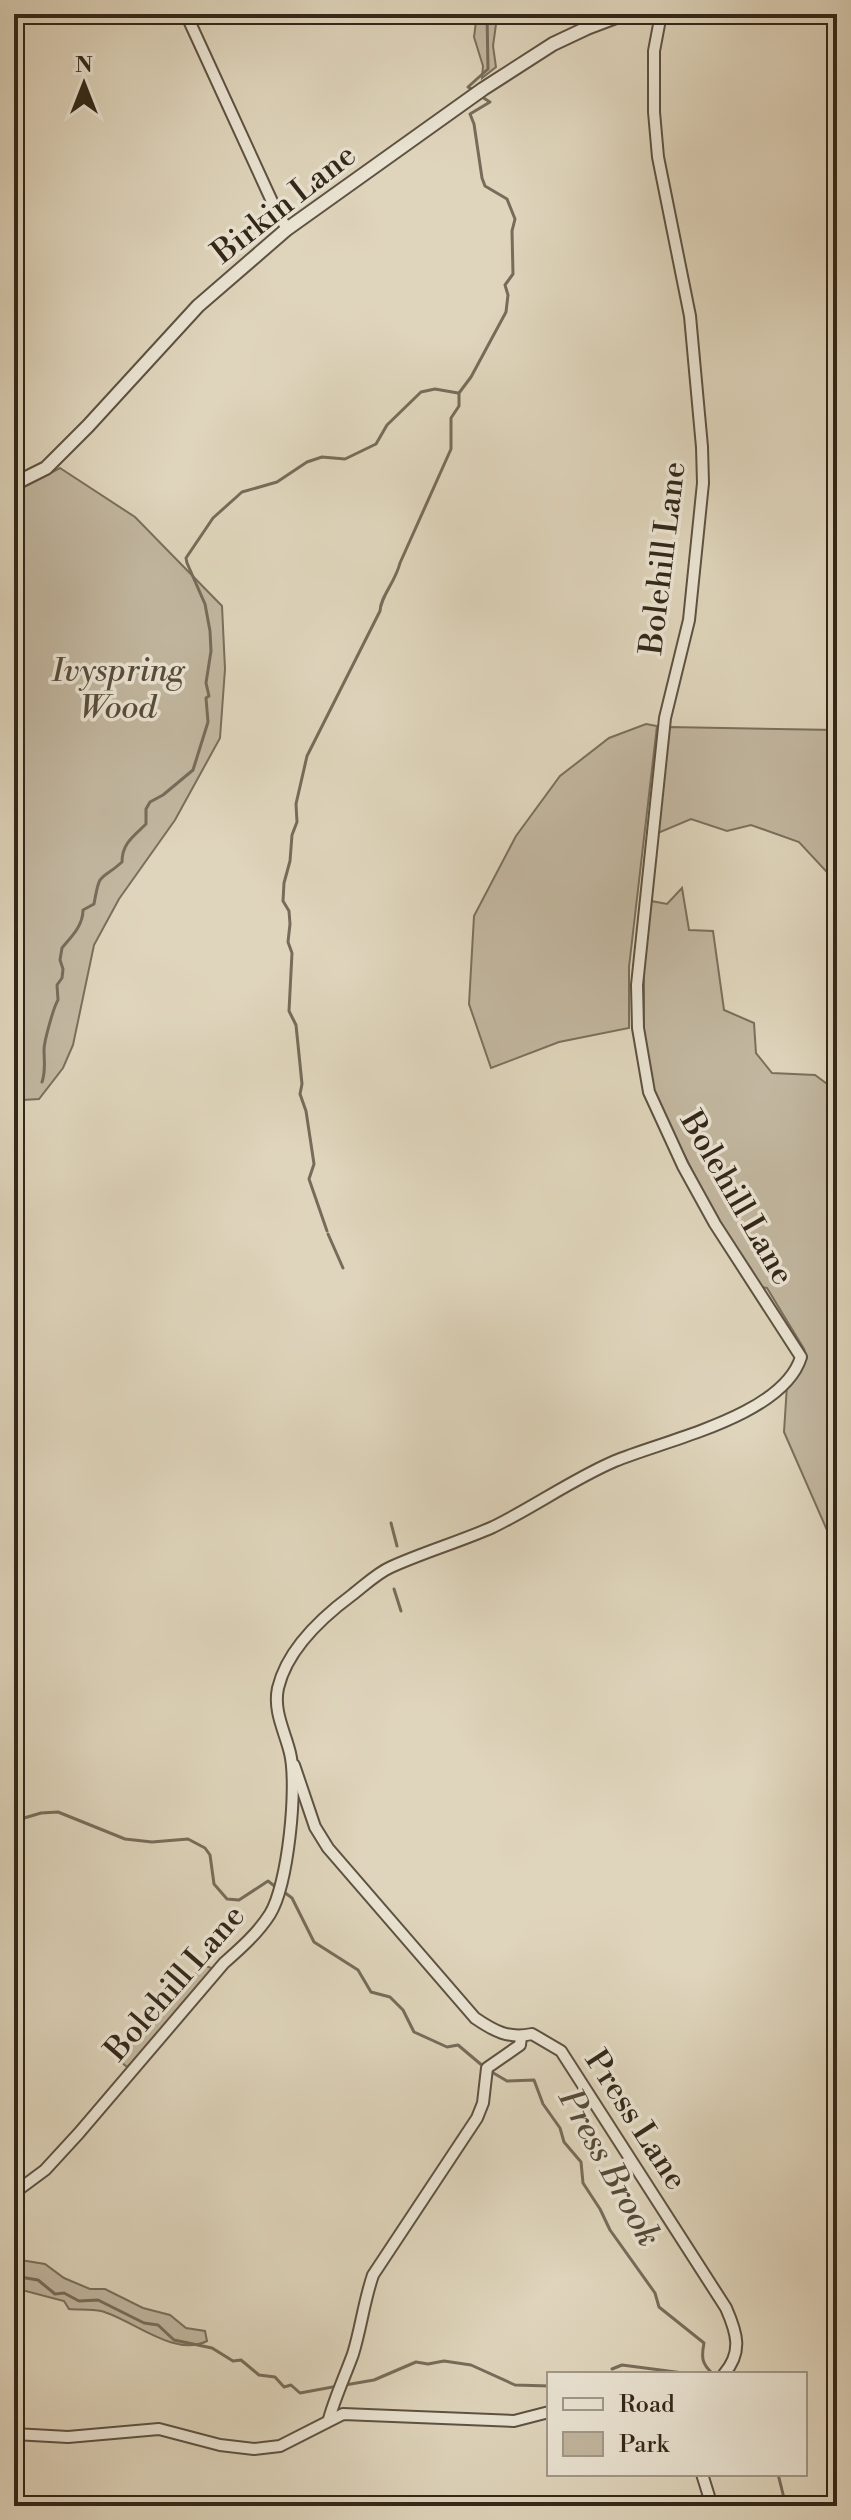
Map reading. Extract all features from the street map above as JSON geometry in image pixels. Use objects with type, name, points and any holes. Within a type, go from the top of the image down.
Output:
[{"type":"street","points":[[186,14],[287,229]]},
{"type":"street","name":"Birkin Lane","points":[[14,484],[46,468],[198,306],[287,229],[483,89],[553,44],[624,14]]},
{"type":"street","name":"Bolehill Lane","points":[[14,2193],[53,2161],[271,1912],[286,1861],[291,1816],[291,1756],[278,1708],[278,1690],[289,1658],[309,1634],[349,1597],[388,1568],[495,1526],[614,1461],[731,1419],[779,1388],[801,1357],[715,1224],[683,1166],[649,1092],[638,1028],[637,985],[665,718],[689,620],[703,483],[690,316],[657,145],[654,51],[661,14]]},
{"type":"street","name":"Press Lane","points":[[291,1756],[315,1827],[328,1848],[475,2018],[500,2034],[521,2037],[532,2034],[561,2051],[726,2308],[738,2347],[734,2361],[726,2372]]},
{"type":"street","points":[[329,2419],[353,2353],[373,2275],[477,2118],[483,2103],[487,2068],[520,2045],[521,2037]]},
{"type":"street","points":[[14,2434],[68,2437],[159,2429],[220,2445],[254,2449],[280,2446],[343,2414],[514,2421],[547,2413]]},
{"type":"street","points":[[703,2476],[712,2506]]},
{"type":"green space","points":[[477,14],[494,14],[497,17],[493,46],[496,67],[482,78],[483,66],[474,37]]},
{"type":"green space","name":"Ivyspring Wood","points":[[60,468],[135,517],[222,606],[225,669],[220,738],[175,820],[119,899],[94,945],[73,1045],[63,1068],[39,1099],[23,1100],[14,1073],[14,492]]},
{"type":"green space","points":[[646,724],[657,726],[629,967],[629,1028],[559,1042],[491,1068],[469,1004],[474,916],[516,836],[560,776],[609,738]]},
{"type":"green space","points":[[669,727],[837,730],[837,883],[799,842],[751,825],[727,831],[691,819],[658,833]]},
{"type":"green space","points":[[682,888],[689,930],[713,931],[724,1010],[754,1023],[756,1053],[772,1073],[815,1075],[834,1089],[837,1127],[829,1143],[837,1150],[837,1553],[784,1432],[787,1385],[799,1371],[806,1355],[804,1349],[767,1288],[761,1287],[719,1223],[651,1090],[644,1042],[644,967],[651,901],[667,904]]},
{"type":"green space","points":[[203,1965],[214,1969],[156,2040],[127,2067],[120,2061]]},
{"type":"green space","points":[[14,2259],[45,2264],[64,2278],[90,2289],[105,2289],[143,2308],[170,2315],[186,2328],[205,2331],[207,2341],[181,2345],[113,2315],[69,2309],[64,2301],[14,2288]]},
{"type":"waterway","points":[[473,90],[468,87],[488,69],[487,14]]},
{"type":"waterway","points":[[327,1231],[309,1179],[314,1164],[306,1111],[300,1094],[302,1084],[296,1025],[289,1011],[292,953],[288,942],[289,911],[283,901],[284,883],[307,756],[380,611],[451,449],[451,418],[459,406],[459,393],[506,312],[508,295],[505,285],[513,274],[512,231],[515,219],[507,199],[485,186],[482,178],[470,114],[490,102],[482,97]]},
{"type":"waterway","points":[[42,1082],[46,1039],[58,1000],[57,985],[62,978],[62,948],[79,926],[83,910],[94,904],[102,877],[122,862],[126,845],[146,824],[146,809],[150,802],[193,770],[208,722],[206,683],[211,651],[210,631],[205,604],[186,558],[213,518],[242,492],[277,482],[307,462],[322,457],[345,459],[376,444],[387,425],[421,392],[435,389],[458,393]]},
{"type":"waterway","points":[[328,1234],[343,1268]]},
{"type":"waterway","points":[[391,1523],[397,1546]]},
{"type":"waterway","points":[[394,1589],[401,1611]]},
{"type":"waterway","name":"Press Brook","points":[[14,1821],[41,1813],[58,1812],[125,1839],[152,1842],[188,1839],[205,1848],[210,1855],[214,1884],[227,1899],[239,1900],[268,1881],[277,1888]]},
{"type":"waterway","name":"Press Brook","points":[[284,1892],[292,1898],[314,1942],[358,1970],[371,1992],[390,1997],[403,2010],[414,2032],[447,2047],[458,2045],[484,2067]]},
{"type":"waterway","name":"Press Brook","points":[[490,2071],[507,2081],[534,2080],[543,2104],[560,2128],[564,2142],[581,2162],[583,2183],[610,2230],[655,2293],[659,2307],[704,2343],[703,2360],[711,2372]]},
{"type":"waterway","points":[[14,2276],[38,2280],[55,2294],[64,2293],[79,2301],[98,2300],[144,2323],[158,2325],[174,2340],[212,2348],[233,2361],[241,2360],[259,2375],[275,2377],[284,2387],[291,2385],[300,2393],[338,2386]]},
{"type":"waterway","points":[[345,2385],[374,2380],[416,2362],[428,2364],[444,2361],[471,2365],[515,2385],[547,2386]]},
{"type":"waterway","points":[[612,2369],[622,2365],[676,2372]]},
{"type":"waterway","name":"Press Brook","points":[[778,2476],[786,2506]]}]
